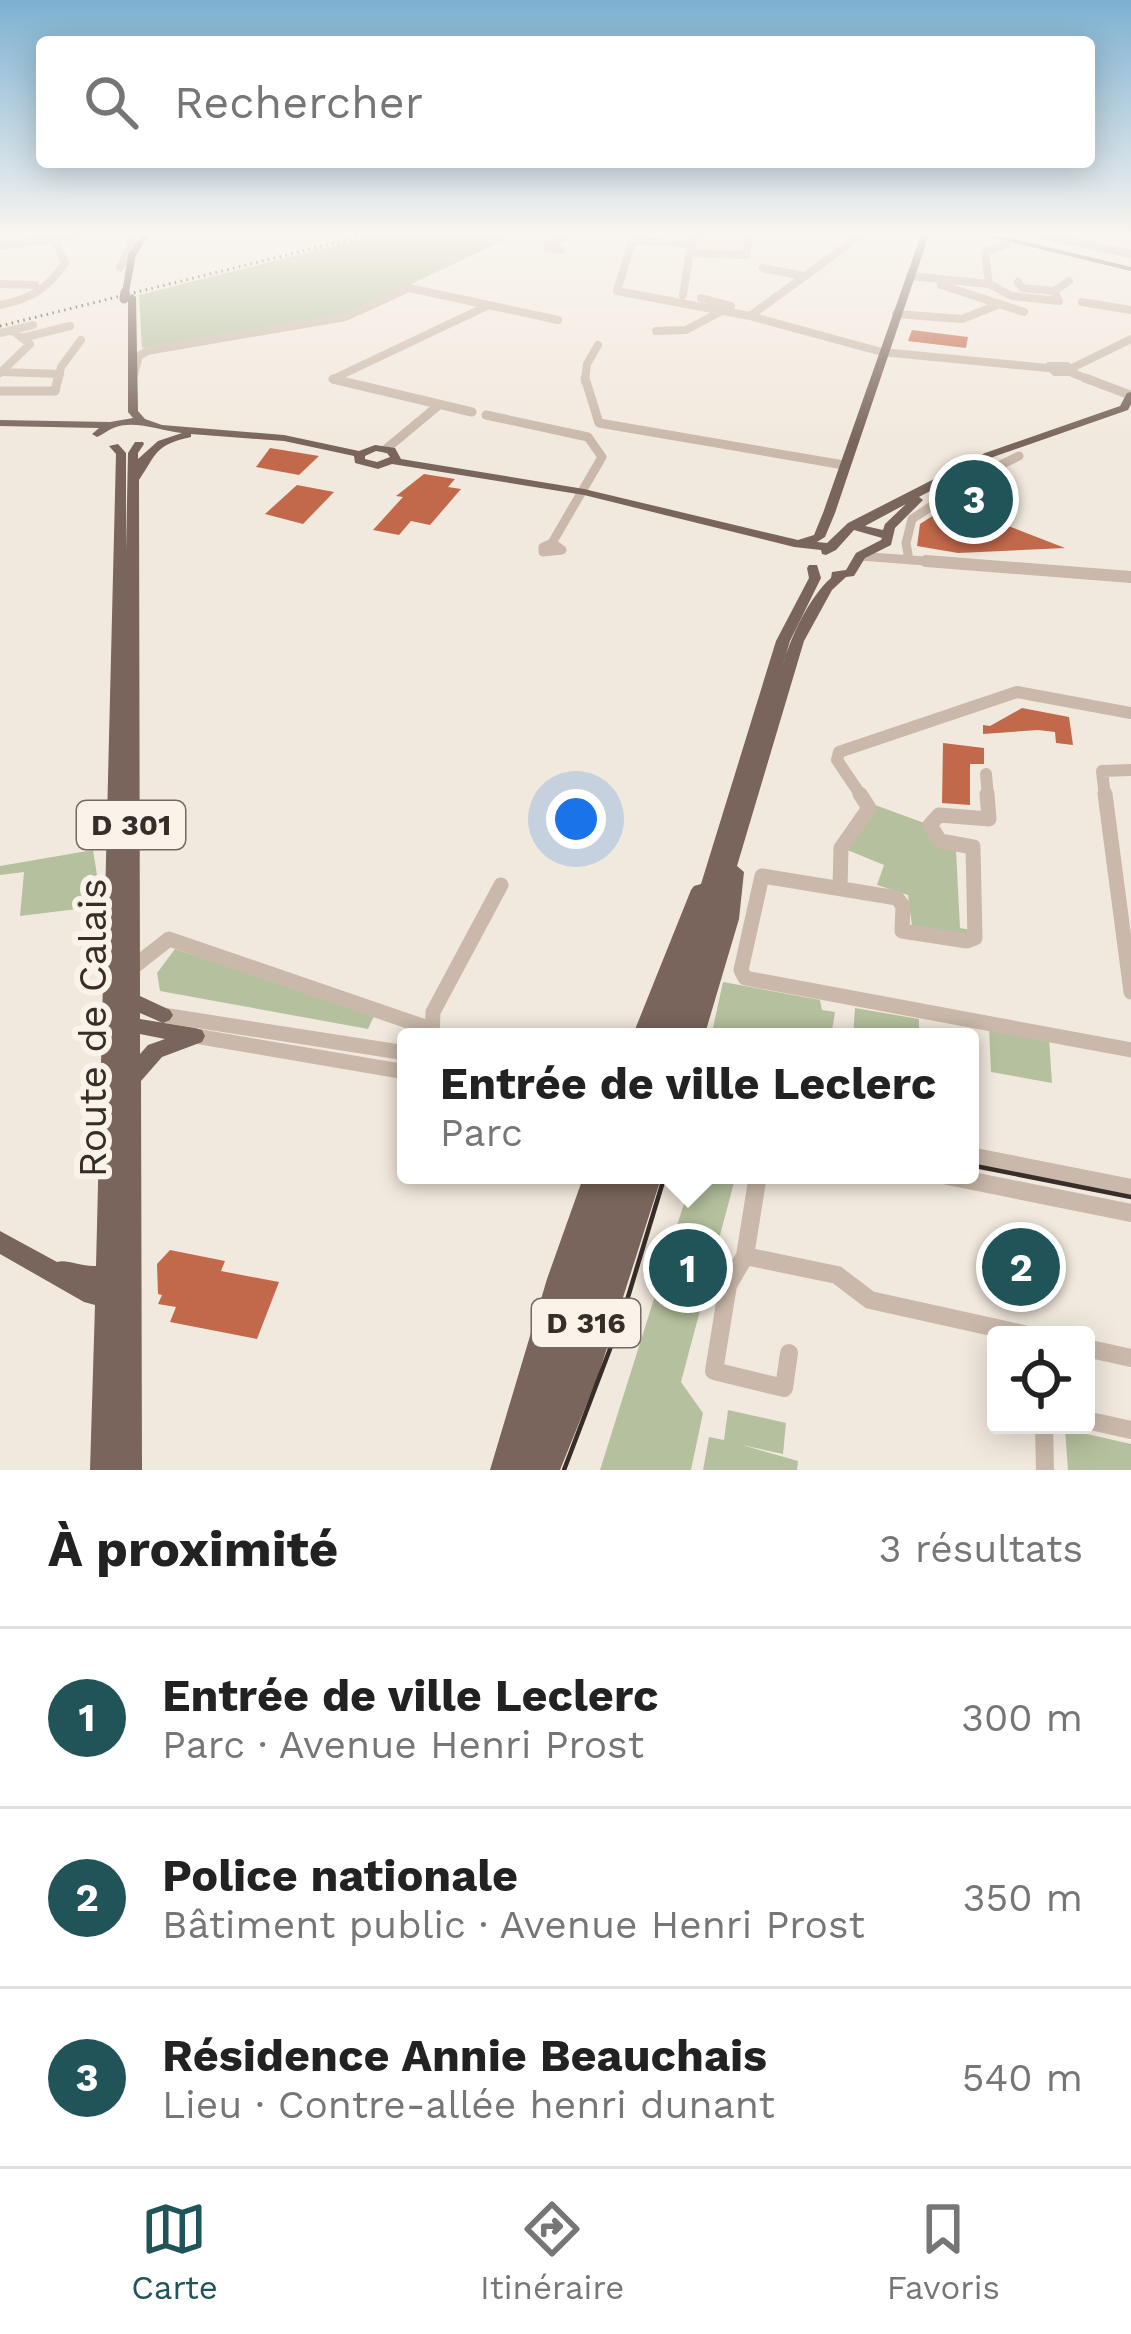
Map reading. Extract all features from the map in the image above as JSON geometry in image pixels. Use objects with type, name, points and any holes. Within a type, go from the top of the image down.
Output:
[{"type":"main road","name":"Route de Calais","points":[[128,304],[122,416],[110,432],[122,459],[117,1284],[129,1470]]},
{"type":"main road","name":"D 301","points":[[129,304],[134,414],[141,421]]},
{"type":"main road","points":[[794,543],[816,539],[827,515],[900,304]]},
{"type":"main road","points":[[811,563],[851,528],[942,478],[1130,403]]},
{"type":"main road","points":[[150,436],[141,421],[110,432],[85,429],[0,423],[150,436],[207,431],[255,434],[584,492],[794,543],[832,547]]},
{"type":"main road","points":[[132,504],[139,466],[158,443],[199,434],[255,434]]},
{"type":"main road","name":"Route de Calais","points":[[103,1470],[132,1077],[121,1027],[132,1000],[133,453],[150,436]]},
{"type":"main road","points":[[660,1028],[730,844],[797,641],[827,588],[852,572],[860,556],[883,540],[893,523],[942,478]]},
{"type":"main road","points":[[827,515],[827,525],[883,540]]},
{"type":"main road","points":[[794,543],[811,563],[841,576]]},
{"type":"main road","points":[[679,1028],[783,641],[811,586],[811,563]]},
{"type":"main road","points":[[645,1028],[684,924],[730,844]]},
{"type":"main road","points":[[697,1028],[730,920],[730,844]]},
{"type":"main road","points":[[132,1000],[163,1015]]},
{"type":"main road","points":[[121,1027],[163,1015]]},
{"type":"main road","points":[[121,1027],[195,1036]]},
{"type":"main road","points":[[132,1077],[155,1052],[195,1036]]},
{"type":"main road","points":[[503,1470],[557,1279],[592,1184]]},
{"type":"main road","name":"D 316","points":[[518,1470],[610,1184]]},
{"type":"main road","name":"D 316","points":[[536,1470],[631,1184]]},
{"type":"main road","points":[[547,1470],[586,1376],[648,1184]]},
{"type":"main road","points":[[1,1244],[81,1290],[117,1284]]},
{"type":"street","points":[[133,378],[139,356],[146,351],[345,317],[375,304]]},
{"type":"street","points":[[477,304],[558,320]]},
{"type":"street","points":[[686,304],[753,314],[767,304]]},
{"type":"street","points":[[719,304],[882,352],[1072,370],[1130,403]]},
{"type":"street","points":[[896,314],[962,319],[1000,304],[1024,312]]},
{"type":"street","points":[[1092,304],[1131,310]]},
{"type":"street","points":[[472,412],[333,379],[487,306]]},
{"type":"street","points":[[656,331],[686,329],[721,311]]},
{"type":"street","points":[[0,333],[33,325]]},
{"type":"street","points":[[22,338],[70,326]]},
{"type":"street","points":[[4,368],[30,344],[12,330]]},
{"type":"street","points":[[1072,370],[1131,338]]},
{"type":"street","points":[[0,391],[56,391],[59,374],[80,340]]},
{"type":"street","points":[[598,345],[584,370],[599,423],[844,465]]},
{"type":"street","points":[[4,368],[59,374]]},
{"type":"street","points":[[390,455],[440,405]]},
{"type":"street","points":[[486,415],[588,437],[602,458],[552,543]]},
{"type":"street","points":[[906,560],[912,519],[974,478],[1019,456]]},
{"type":"street","points":[[883,540],[906,560]]},
{"type":"street","points":[[860,556],[1131,577]]},
{"type":"street","points":[[840,888],[841,848],[869,808],[837,760],[839,752],[1017,692],[1131,712]]},
{"type":"street","points":[[1124,769],[1102,771],[1124,886],[1131,992]]},
{"type":"street","points":[[986,774],[989,819],[950,813],[939,815],[930,825],[940,841],[973,847],[975,938],[968,941],[902,931],[902,902],[761,876],[741,970],[745,978],[1131,1050]]},
{"type":"street","points":[[432,1028],[433,1012],[502,885]]},
{"type":"street","points":[[132,968],[169,939],[418,1028]]},
{"type":"street","points":[[163,1015],[397,1052]]},
{"type":"street","points":[[195,1036],[397,1070]]},
{"type":"street","points":[[979,1158],[1131,1188]]},
{"type":"street","points":[[979,1182],[1131,1213]]},
{"type":"street","points":[[757,1184],[746,1256],[728,1285],[714,1370],[784,1388],[789,1353]]},
{"type":"street","points":[[746,1256],[837,1276],[870,1300],[987,1326]]},
{"type":"street","points":[[1095,1350],[1131,1358]]},
{"type":"street","points":[[1095,1422],[1131,1430]]},
{"type":"street","points":[[1044,1434],[1045,1470]]},
{"type":"green space","points":[[139,304],[369,304],[343,316],[142,348]]},
{"type":"green space","points":[[875,805],[927,824],[956,850],[960,928],[971,930],[967,936],[912,926],[908,895],[877,885],[884,865],[845,849]]},
{"type":"green space","points":[[93,850],[102,906],[20,916],[24,872],[0,875],[0,866]]},
{"type":"green space","points":[[175,949],[375,1014],[368,1029],[160,991],[157,973]]},
{"type":"green space","points":[[723,982],[820,1000],[822,1010],[835,1012],[832,1028],[713,1028]]},
{"type":"green space","points":[[855,1008],[919,1019],[919,1028],[854,1028]]},
{"type":"green space","points":[[989,1028],[1049,1039],[1052,1083],[991,1072]]},
{"type":"green space","points":[[690,1184],[734,1184],[681,1382],[703,1413],[691,1470],[600,1470]]},
{"type":"green space","points":[[728,1410],[786,1423],[783,1454],[742,1445],[798,1461],[797,1470],[703,1470],[709,1437],[724,1440]]},
{"type":"green space","points":[[1065,1434],[1131,1444],[1131,1470],[1068,1470]]},
{"type":"building","points":[[912,330],[968,337],[966,348],[908,341]]},
{"type":"building","points":[[270,448],[319,456],[299,475],[256,467]]},
{"type":"building","points":[[424,474],[455,479],[448,487],[461,489],[430,525],[411,521],[399,535],[373,530],[403,497],[396,496]]},
{"type":"building","points":[[985,483],[998,488],[986,496],[1009,505],[988,518],[1065,548],[958,553],[917,546],[920,524]]},
{"type":"building","points":[[297,485],[334,492],[303,524],[265,514]]},
{"type":"building","points":[[1022,708],[1069,717],[1073,745],[1056,743],[1055,732],[983,734],[983,725],[990,726]]},
{"type":"building","points":[[943,743],[984,748],[984,764],[970,764],[970,805],[942,803]]},
{"type":"building","points":[[170,1250],[225,1261],[221,1271],[279,1282],[257,1339],[170,1322],[176,1307],[158,1304],[162,1295],[158,1294],[157,1264]]},
{"type":"tram line","points":[[979,1167],[1131,1197]]},
{"type":"tram line","points":[[564,1470],[621,1320],[662,1184]]},
{"type":"railway","points":[[0,326],[90,304]]},
{"type":"place","name":"Résidence Annie Beauchais","points":[[974,499]]},
{"type":"place","name":"Police nationale","points":[[1021,1267]]},
{"type":"place","name":"Entrée de ville Leclerc","points":[[688,1268]]}]
